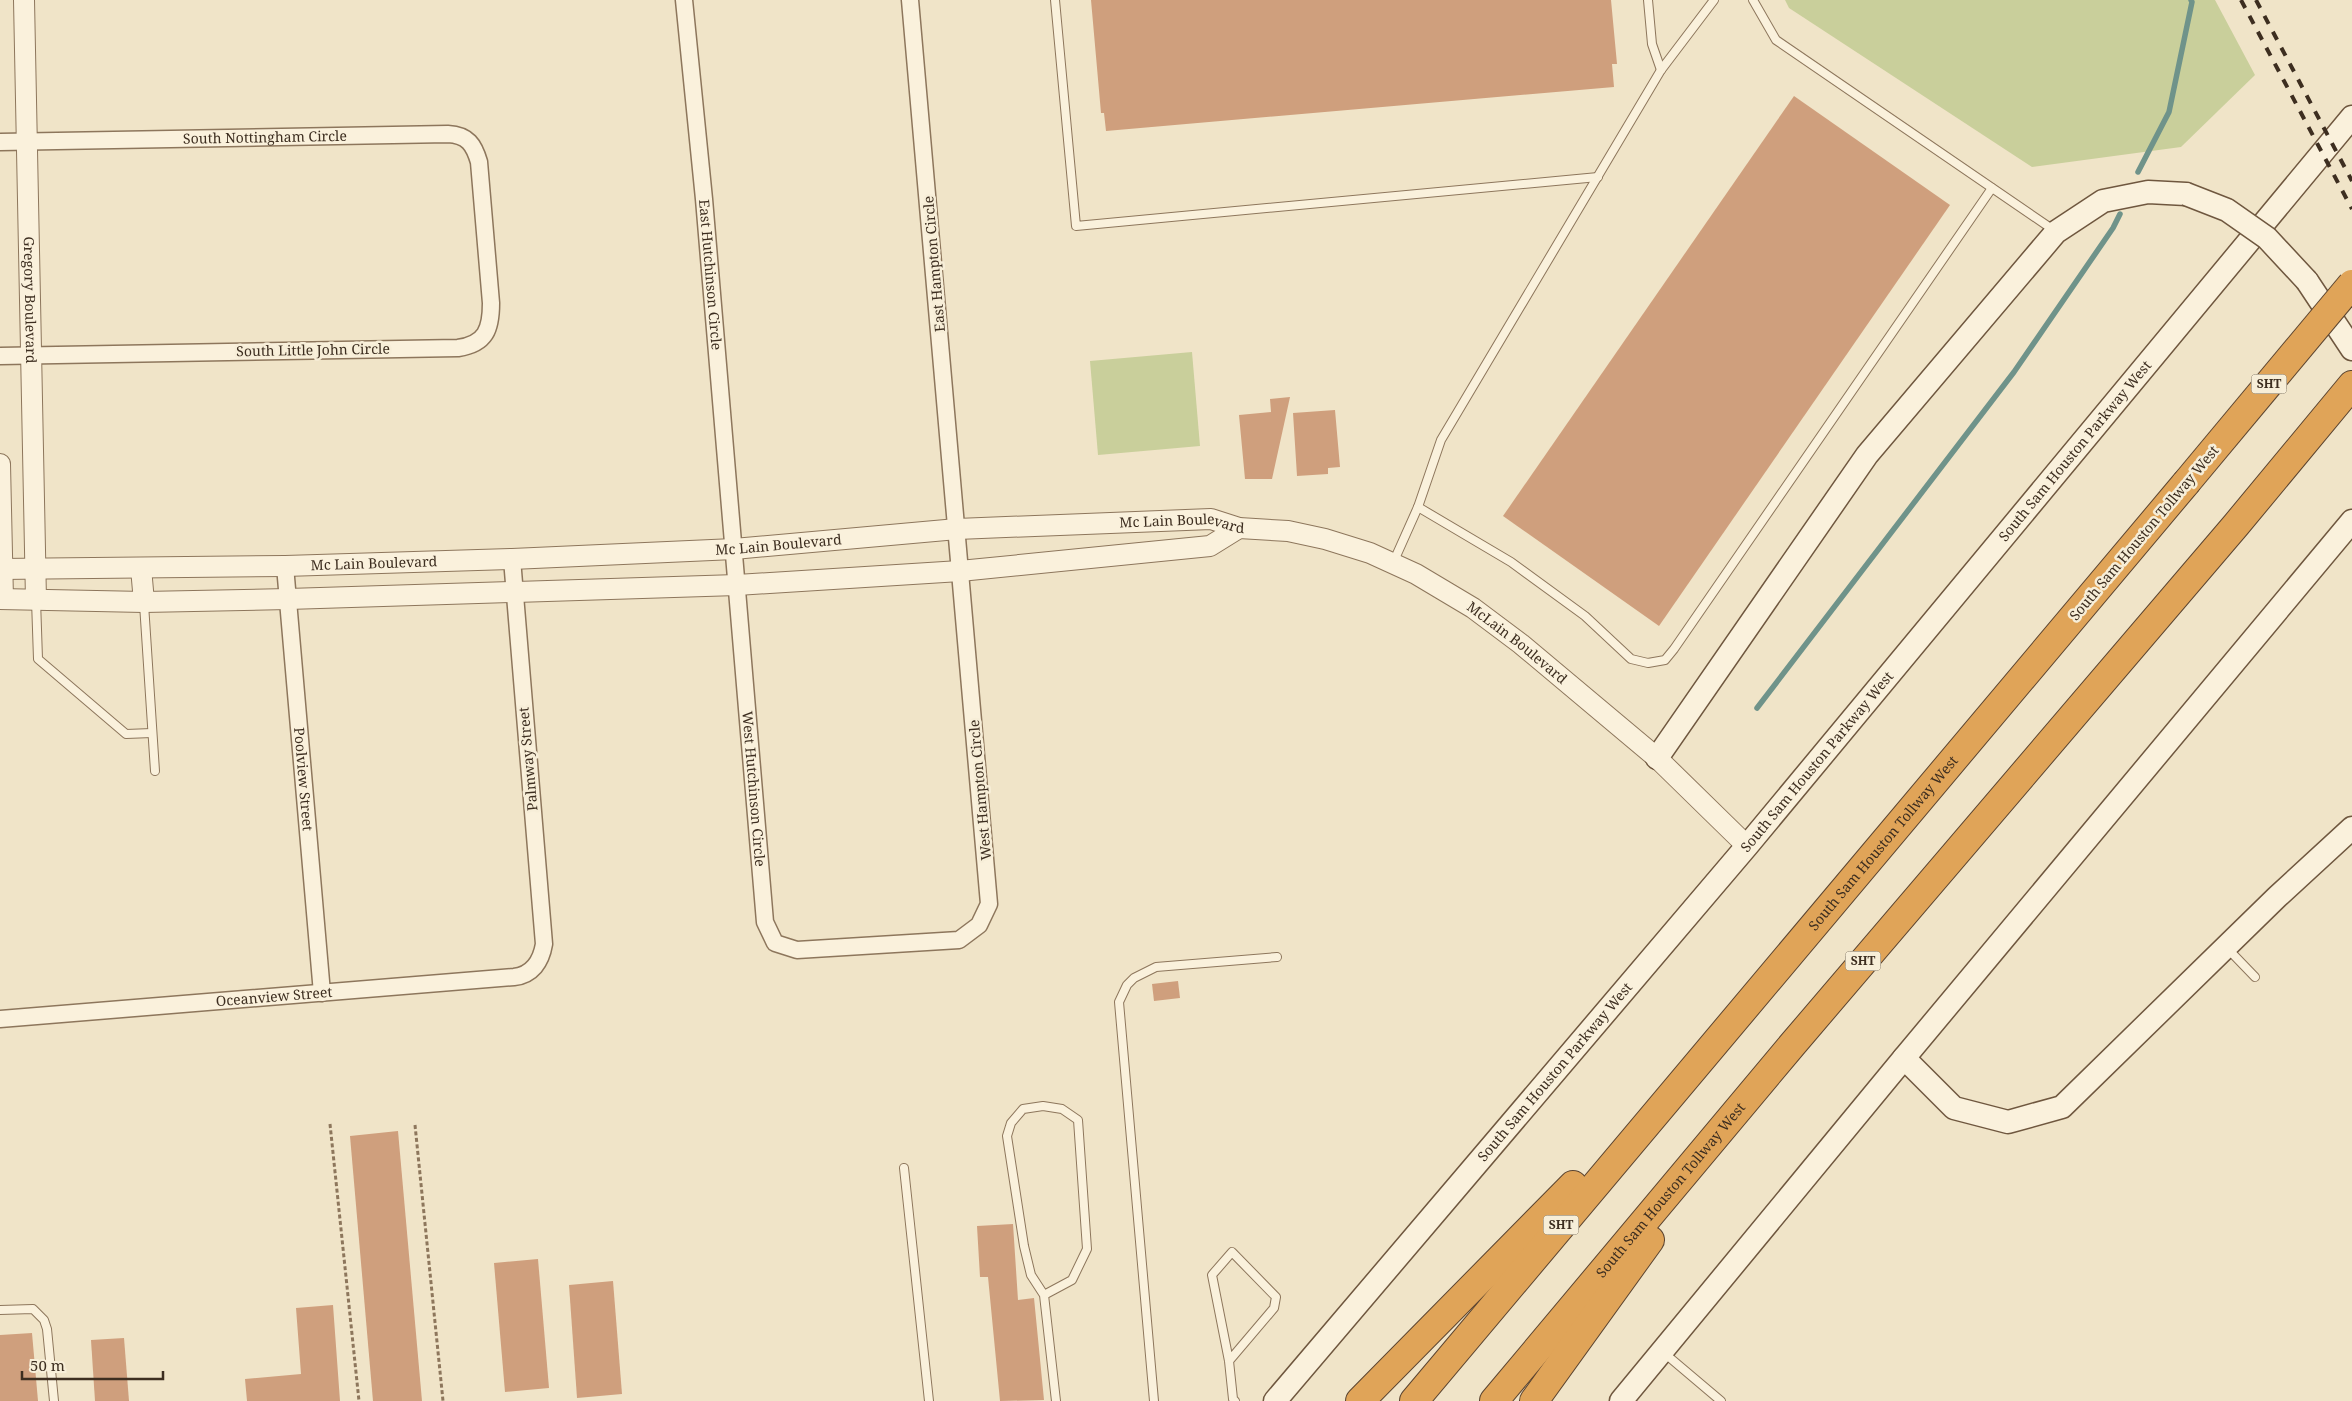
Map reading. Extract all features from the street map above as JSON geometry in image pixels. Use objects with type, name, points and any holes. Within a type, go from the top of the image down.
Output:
[{"type":"highway","name":"South Sam Houston Tollway West","points":[[1414,1401],[2352,284]]},
{"type":"highway","name":"South Sam Houston Tollway West","points":[[1494,1401],[1792,1045],[2236,525],[2352,385]]},
{"type":"highway","points":[[1534,1401],[1792,1045]]},
{"type":"highway","points":[[1360,1401],[1708,1050]]},
{"type":"main road","name":"South Sam Houston Parkway West","points":[[1274,1401],[1747,846],[2352,117]]},
{"type":"main road","points":[[1657,758],[1867,455],[2056,232],[2104,201],[2148,192],[2186,194],[2227,210],[2268,238],[2313,289],[2352,349]]},
{"type":"main road","points":[[1621,1401],[2352,521]]},
{"type":"main road","points":[[1904,1058],[1954,1108],[2008,1122],[2062,1107],[2226,947],[2352,828]]},
{"type":"street","name":"Gregory Boulevard","points":[[24,0],[36,600]]},
{"type":"street","name":"East Hutchinson Circle","points":[[684,0],[704,199],[734,549]]},
{"type":"street","name":"East Hampton Circle","points":[[910,0],[957,529]]},
{"type":"street","name":"South Nottingham Circle","points":[[0,142],[453,135],[465,138],[473,146],[478,162],[482,199]]},
{"type":"street","name":"South Little John Circle","points":[[0,356],[458,348],[472,345],[485,334],[491,314],[482,199]]},
{"type":"street","points":[[0,464],[2,599]]},
{"type":"street","name":"Mc Lain Boulevard","points":[[1,569],[284,566],[512,559],[734,549],[957,529],[1115,522],[1211,519],[1239,528]]},
{"type":"street","points":[[1115,522],[1118,555]]},
{"type":"street","name":"Mc Lain Boulevard","points":[[2,599],[144,602],[515,594],[737,585],[960,571],[1210,546],[1239,528]]},
{"type":"street","name":"McLain Boulevard","points":[[1239,528],[1288,531],[1325,539],[1370,553],[1416,574],[1473,608],[1521,644],[1657,758],[1747,846]]},
{"type":"street","name":"West Hampton Circle","points":[[859,945],[959,940],[979,925],[990,904],[957,529]]},
{"type":"street","name":"West Hutchinson Circle","points":[[734,549],[765,922],[775,942],[797,950],[859,945]]},
{"type":"street","name":"Palmway Street","points":[[512,559],[544,944],[540,959]]},
{"type":"street","name":"Poolview Street","points":[[284,566],[322,993]]},
{"type":"street","points":[[142,568],[144,602]]},
{"type":"street","name":"Oceanview Street","points":[[0,1019],[520,977],[531,971],[540,959]]},
{"type":"lane","points":[[1055,0],[1076,226],[1598,177]]},
{"type":"lane","points":[[1648,0],[1652,44],[1661,70]]},
{"type":"lane","points":[[1393,563],[1418,507],[1441,440],[1661,70],[1714,0]]},
{"type":"lane","points":[[1753,0],[1776,40],[2056,232]]},
{"type":"lane","points":[[1418,507],[1511,562],[1585,616],[1631,659],[1648,663],[1665,660],[1992,188]]},
{"type":"lane","points":[[36,600],[38,659],[126,734],[152,732]]},
{"type":"lane","points":[[144,602],[155,771]]},
{"type":"lane","points":[[2226,947],[2256,977]]},
{"type":"lane","points":[[1154,1401],[1119,1002],[1127,985],[1134,978],[1156,966],[1277,958]]},
{"type":"lane","points":[[1044,1295],[1072,1280],[1088,1249],[1078,1120],[1062,1109],[1043,1106],[1023,1109],[1011,1123],[1007,1136],[1031,1275],[1044,1295],[1056,1401]]},
{"type":"lane","points":[[904,1168],[929,1401]]},
{"type":"lane","points":[[1229,1361],[1274,1308],[1276,1302],[1276,1297],[1232,1252],[1212,1275],[1229,1361],[1233,1400]]},
{"type":"lane","points":[[0,1310],[33,1309],[44,1320],[54,1401]]},
{"type":"lane","points":[[1662,1351],[1721,1401]]},
{"type":"path","points":[[330,1124],[359,1401]]},
{"type":"path","points":[[415,1125],[443,1401]]},
{"type":"green space","points":[[1785,0],[2215,0],[2255,75],[2181,147],[2032,167],[1789,8]]},
{"type":"green space","points":[[1192,352],[1200,446],[1098,455],[1090,361]]},
{"type":"building","points":[[1091,0],[1611,0],[1617,64],[1612,64],[1614,87],[1106,131],[1104,113],[1101,113]]},
{"type":"building","points":[[1794,96],[1950,205],[1659,626],[1503,516]]},
{"type":"building","points":[[1290,397],[1272,479],[1245,479],[1239,415],[1271,412],[1270,399]]},
{"type":"building","points":[[1335,410],[1340,467],[1328,468],[1328,474],[1297,476],[1293,413]]},
{"type":"building","points":[[1178,981],[1180,998],[1154,1001],[1152,984]]},
{"type":"building","points":[[398,1131],[422,1401],[373,1401],[350,1136]]},
{"type":"building","points":[[1013,1224],[1018,1300],[1034,1298],[1044,1400],[1000,1401],[988,1277],[980,1277],[977,1226]]},
{"type":"building","points":[[538,1259],[549,1388],[505,1392],[494,1263]]},
{"type":"building","points":[[613,1281],[622,1394],[577,1398],[569,1285]]},
{"type":"building","points":[[333,1305],[340,1401],[247,1401],[245,1379],[301,1374],[296,1308]]},
{"type":"building","points":[[32,1333],[38,1401],[0,1401],[0,1335]]},
{"type":"building","points":[[124,1338],[129,1401],[95,1401],[91,1340]]},
{"type":"waterway","points":[[2138,172],[2169,112],[2191,0]]},
{"type":"waterway","points":[[1757,708],[2014,372],[2113,228],[2120,214]]},
{"type":"railway","points":[[2241,0],[2352,209]]},
{"type":"railway","points":[[2256,0],[2352,181]]}]
